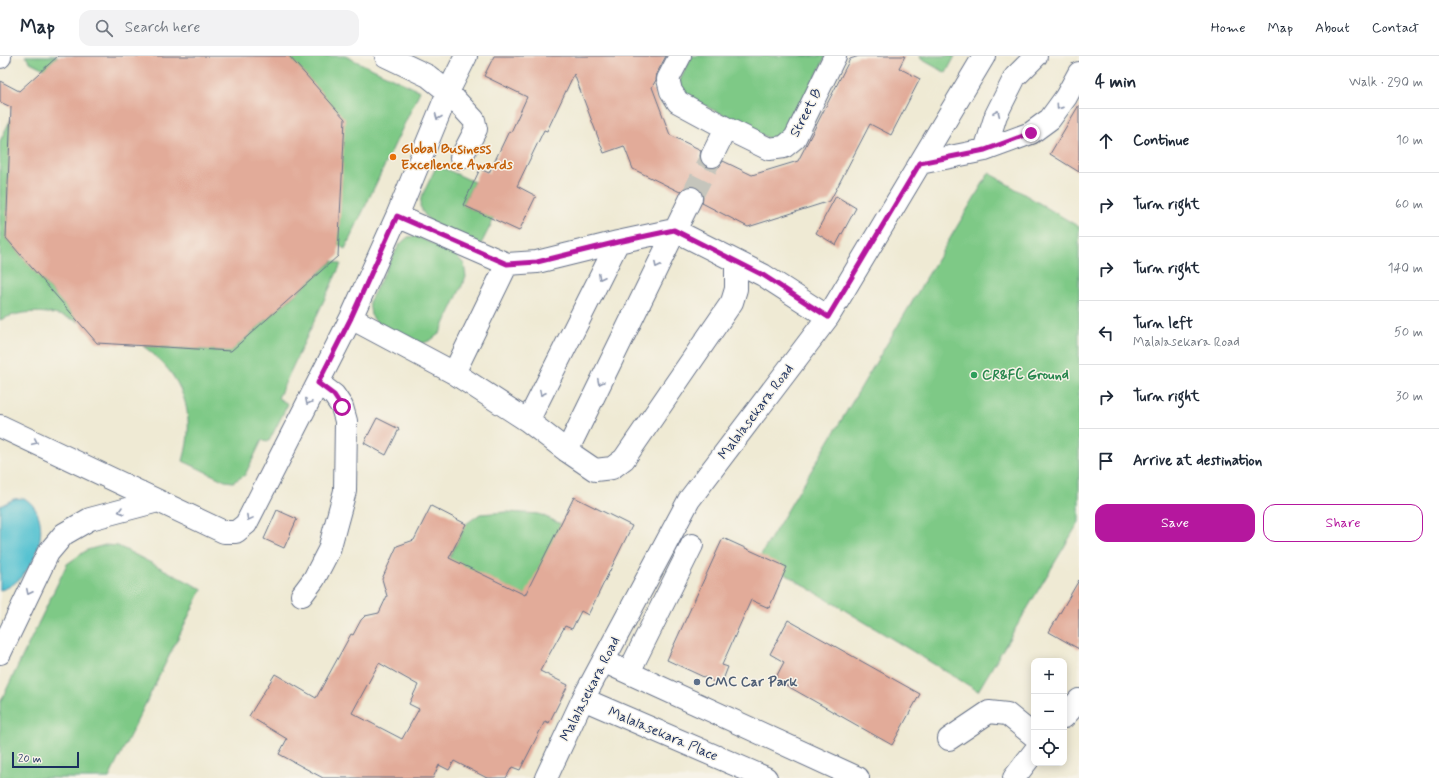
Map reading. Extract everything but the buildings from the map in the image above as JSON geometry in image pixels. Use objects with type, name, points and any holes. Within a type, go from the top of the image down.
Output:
[{"type":"street","points":[[386,56],[428,76],[448,92],[474,120],[476,129],[462,158]]},
{"type":"street","points":[[0,426],[224,532],[236,532],[246,524],[351,318],[397,216],[448,92],[466,56]]},
{"type":"street","name":"Street B","points":[[680,56],[668,79],[671,91],[678,102],[769,149],[784,147],[796,138],[835,56]]},
{"type":"street","name":"Malalasekara Road","points":[[546,778],[583,699],[689,500],[828,317],[984,56]]},
{"type":"street","points":[[985,150],[996,115],[1015,77],[1036,56]]},
{"type":"street","points":[[920,163],[985,150],[1031,133],[1050,119],[1066,97],[1079,72],[1075,56]]},
{"type":"street","points":[[712,156],[726,128]]},
{"type":"street","points":[[567,451],[691,198]]},
{"type":"street","points":[[397,216],[507,264],[537,262],[674,230],[763,275],[828,317]]},
{"type":"street","points":[[528,421],[618,242]]},
{"type":"street","points":[[351,318],[454,373],[528,421],[595,470],[612,468],[624,459],[732,302],[736,288],[736,262]]},
{"type":"street","points":[[454,373],[507,264]]},
{"type":"street","points":[[302,595],[314,579],[329,550],[345,491],[346,421],[342,407],[334,395],[318,383]]},
{"type":"street","points":[[0,653],[7,620],[48,553],[64,534],[90,519],[158,501]]},
{"type":"street","points":[[629,672],[692,545]]},
{"type":"street","points":[[604,660],[858,778]]},
{"type":"street","name":"Malalasekara Place","points":[[583,699],[766,778]]},
{"type":"street","points":[[1067,714],[1079,700]]},
{"type":"street","points":[[949,739],[989,712],[1006,714],[1031,734]]},
{"type":"street","points":[[1016,777],[1031,756]]},
{"type":"green space","points":[[25,56],[58,56],[44,69],[30,62]]},
{"type":"green space","points":[[289,56],[345,56],[420,91],[345,249],[338,245],[344,119]]},
{"type":"green space","points":[[692,56],[826,56],[787,137],[770,139],[686,96],[680,87],[680,80]]},
{"type":"green space","points":[[920,56],[955,56],[946,73],[921,59]]},
{"type":"green space","points":[[11,119],[6,238],[79,322],[59,315],[40,312],[30,312],[10,316],[0,320],[0,141]]},
{"type":"green space","points":[[437,165],[474,182],[463,205],[494,219],[480,246],[430,222],[424,214],[420,206],[421,198]]},
{"type":"green space","name":"CR&FC Ground","points":[[989,173],[1079,227],[1079,522],[978,691],[759,558]]},
{"type":"green space","points":[[416,236],[456,255],[464,264],[466,277],[440,333],[431,340],[421,344],[379,326],[371,315],[369,302],[399,245],[408,237]]},
{"type":"green space","points":[[333,261],[341,264],[278,398],[288,404],[269,441],[262,440],[245,475],[233,482],[225,481],[183,461],[187,443],[188,427],[187,411],[183,396],[177,382],[168,369],[157,357],[143,346],[231,351]]},
{"type":"green space","points":[[507,512],[539,514],[561,524],[526,596],[449,559],[466,524],[480,514]]},
{"type":"green space","points":[[105,545],[118,546],[202,589],[109,778],[0,778],[0,703],[67,564],[87,550]]},
{"type":"water","points":[[24,498],[34,508],[40,520],[38,549],[23,576],[12,585],[0,590],[0,506],[14,499]]},
{"type":"tunnel","points":[[691,198],[712,156]]},
{"type":"place","name":"Global Business Excellence Awards","points":[[393,157]]},
{"type":"place","name":"CR&FC Ground","points":[[974,375]]},
{"type":"place","name":"CMC Car Park","points":[[697,682]]},
{"type":"route","points":[[342,407],[334,395],[318,383],[351,318],[397,216],[507,264],[537,262],[674,230],[763,275],[828,317],[920,163],[985,150],[1031,133]]}]
